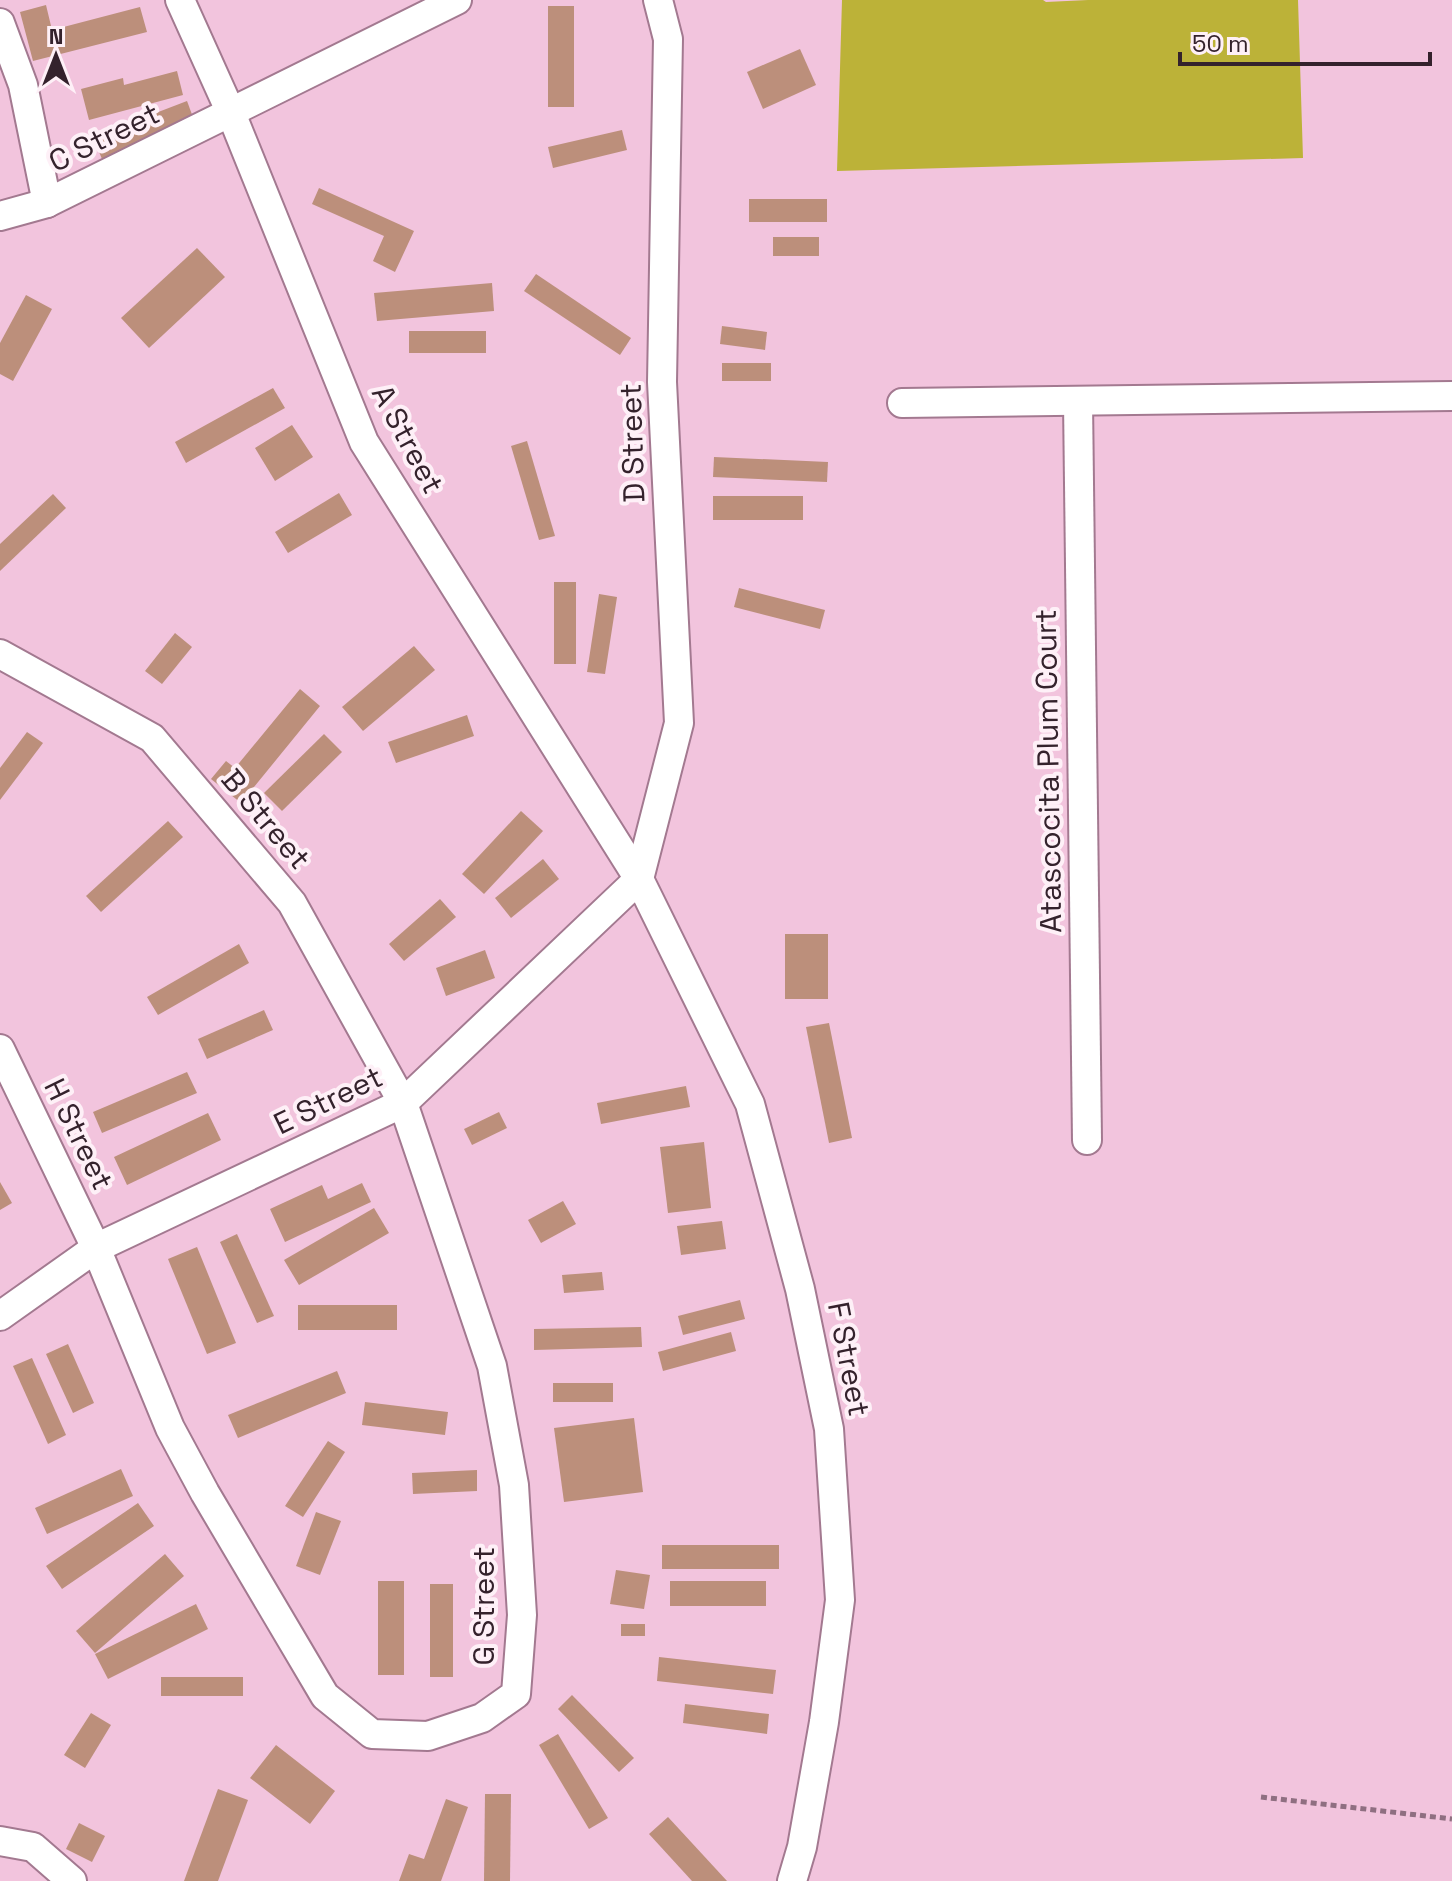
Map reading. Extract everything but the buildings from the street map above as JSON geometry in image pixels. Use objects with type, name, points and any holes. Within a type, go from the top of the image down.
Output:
[{"type":"street","name":"A Street","points":[[180,0],[231,113],[364,442],[639,879]]},
{"type":"street","points":[[231,113],[457,0]]},
{"type":"street","name":"D Street","points":[[639,879],[679,723],[662,382],[668,39],[658,0]]},
{"type":"street","name":"C Street","points":[[0,23],[23,85],[47,203],[231,113]]},
{"type":"street","points":[[0,216],[47,203]]},
{"type":"street","points":[[902,403],[1452,396]]},
{"type":"street","name":"Atascocita Plum Court","points":[[1078,401],[1087,1140]]},
{"type":"street","name":"B Street","points":[[0,654],[152,738],[292,903],[403,1103]]},
{"type":"street","name":"E Street","points":[[0,1316],[96,1248],[403,1103],[639,879]]},
{"type":"street","name":"F Street","points":[[639,879],[750,1104],[800,1289],[829,1429],[840,1600],[824,1722],[802,1847],[792,1881]]},
{"type":"street","name":"H Street","points":[[0,1049],[96,1248]]},
{"type":"street","name":"G Street","points":[[96,1248],[170,1428],[325,1696],[372,1734],[428,1736],[482,1718],[516,1694],[522,1615],[514,1485],[492,1366],[403,1103]]},
{"type":"street","points":[[0,1841],[33,1847],[72,1881]]},
{"type":"path","points":[[1261,1797],[1452,1819]]},
{"type":"shaded area","points":[[842,0],[1298,0],[1303,158],[837,171]]}]
